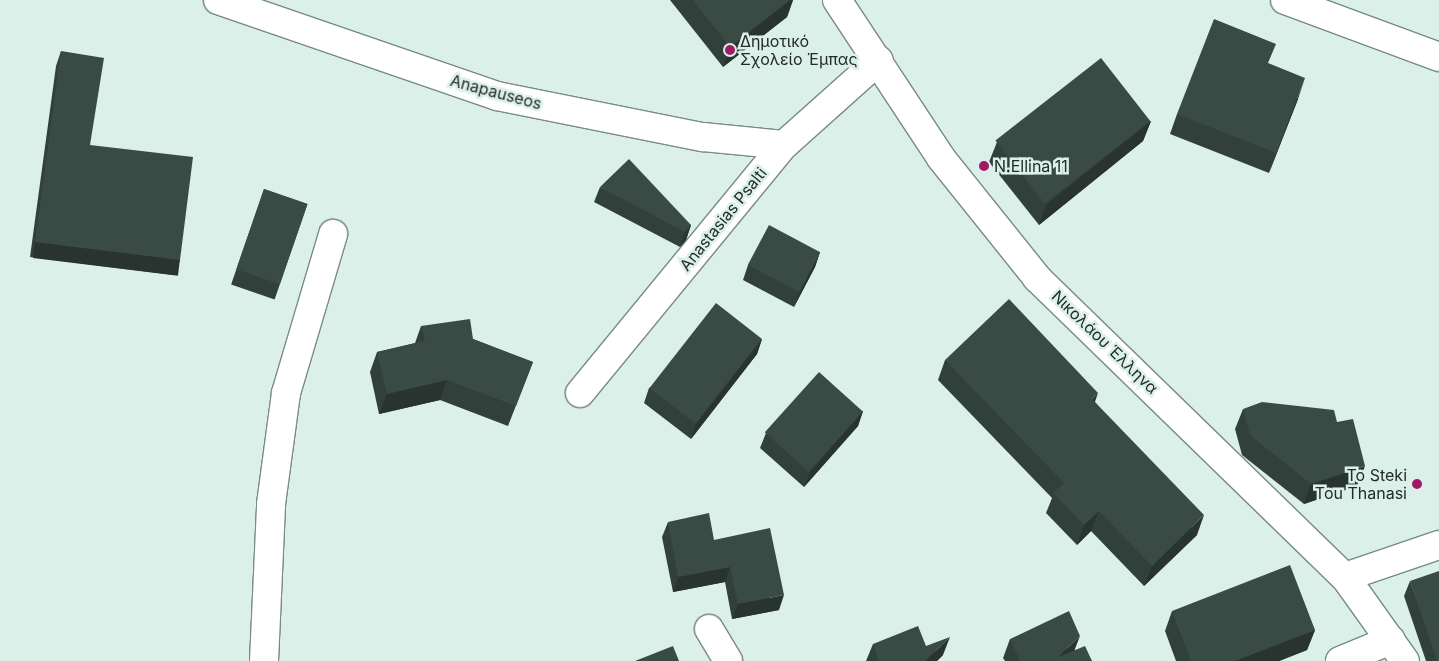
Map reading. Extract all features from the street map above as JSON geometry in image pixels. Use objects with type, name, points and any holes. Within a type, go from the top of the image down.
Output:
[{"type":"street","name":"Anapauseos","points":[[218,0],[497,96],[703,137],[784,145]]},
{"type":"street","name":"Νικολάου Έλληνα","points":[[837,0],[879,60],[941,158],[1037,278],[1344,577],[1398,651]]},
{"type":"street","points":[[1285,0],[1439,57]]},
{"type":"street","name":"Anastasias Psalti","points":[[580,393],[784,145],[879,60]]},
{"type":"street","points":[[264,661],[271,504],[286,393],[333,234]]},
{"type":"street","points":[[1344,577],[1439,544]]},
{"type":"street","points":[[709,629],[728,661]]},
{"type":"street","points":[[1340,661],[1398,651]]},
{"type":"building","points":[[693,0],[790,0],[730,47]]},
{"type":"building","points":[[1214,19],[1276,44],[1268,63],[1305,78],[1276,153],[1177,114]]},
{"type":"building","points":[[61,51],[104,58],[90,145],[193,157],[180,260],[35,242]]},
{"type":"building","points":[[1101,58],[1150,121],[1045,204],[995,140]]},
{"type":"building","points":[[629,159],[691,225],[685,232],[600,187]]},
{"type":"building","points":[[264,189],[307,204],[280,284],[236,269]]},
{"type":"building","points":[[769,225],[820,252],[799,292],[748,265]]},
{"type":"building","points":[[1009,299],[1098,393],[1092,399],[1204,515],[1152,566],[1099,511],[1084,525],[1053,493],[1064,483],[945,360]]},
{"type":"building","points":[[716,303],[762,339],[695,424],[650,388]]},
{"type":"building","points":[[470,319],[473,339],[533,362],[516,406],[447,380],[387,394],[377,352],[425,341],[421,326]]},
{"type":"building","points":[[819,372],[863,411],[809,472],[765,432]]},
{"type":"building","points":[[1262,402],[1334,410],[1337,422],[1353,419],[1365,466],[1311,484],[1250,435],[1243,409]]},
{"type":"building","points":[[709,513],[714,540],[770,528],[784,595],[738,604],[730,567],[678,577],[668,522]]},
{"type":"building","points":[[1290,565],[1315,630],[1235,661],[1191,661],[1172,611]]},
{"type":"building","points":[[1439,571],[1439,661],[1437,661],[1410,581]]},
{"type":"building","points":[[1069,611],[1080,636],[1058,657],[1085,646],[1092,661],[1020,661],[1010,639]]},
{"type":"building","points":[[918,626],[926,646],[950,637],[925,661],[879,661],[873,644]]},
{"type":"building","points":[[673,646],[679,661],[635,661]]},
{"type":"place","name":"Δημοτικό Σχολείο Έμπας","points":[[730,50]]},
{"type":"place","name":"N.Ellina 11","points":[[984,166]]},
{"type":"place","name":"To Steki Tou Thanasi","points":[[1417,484]]}]
